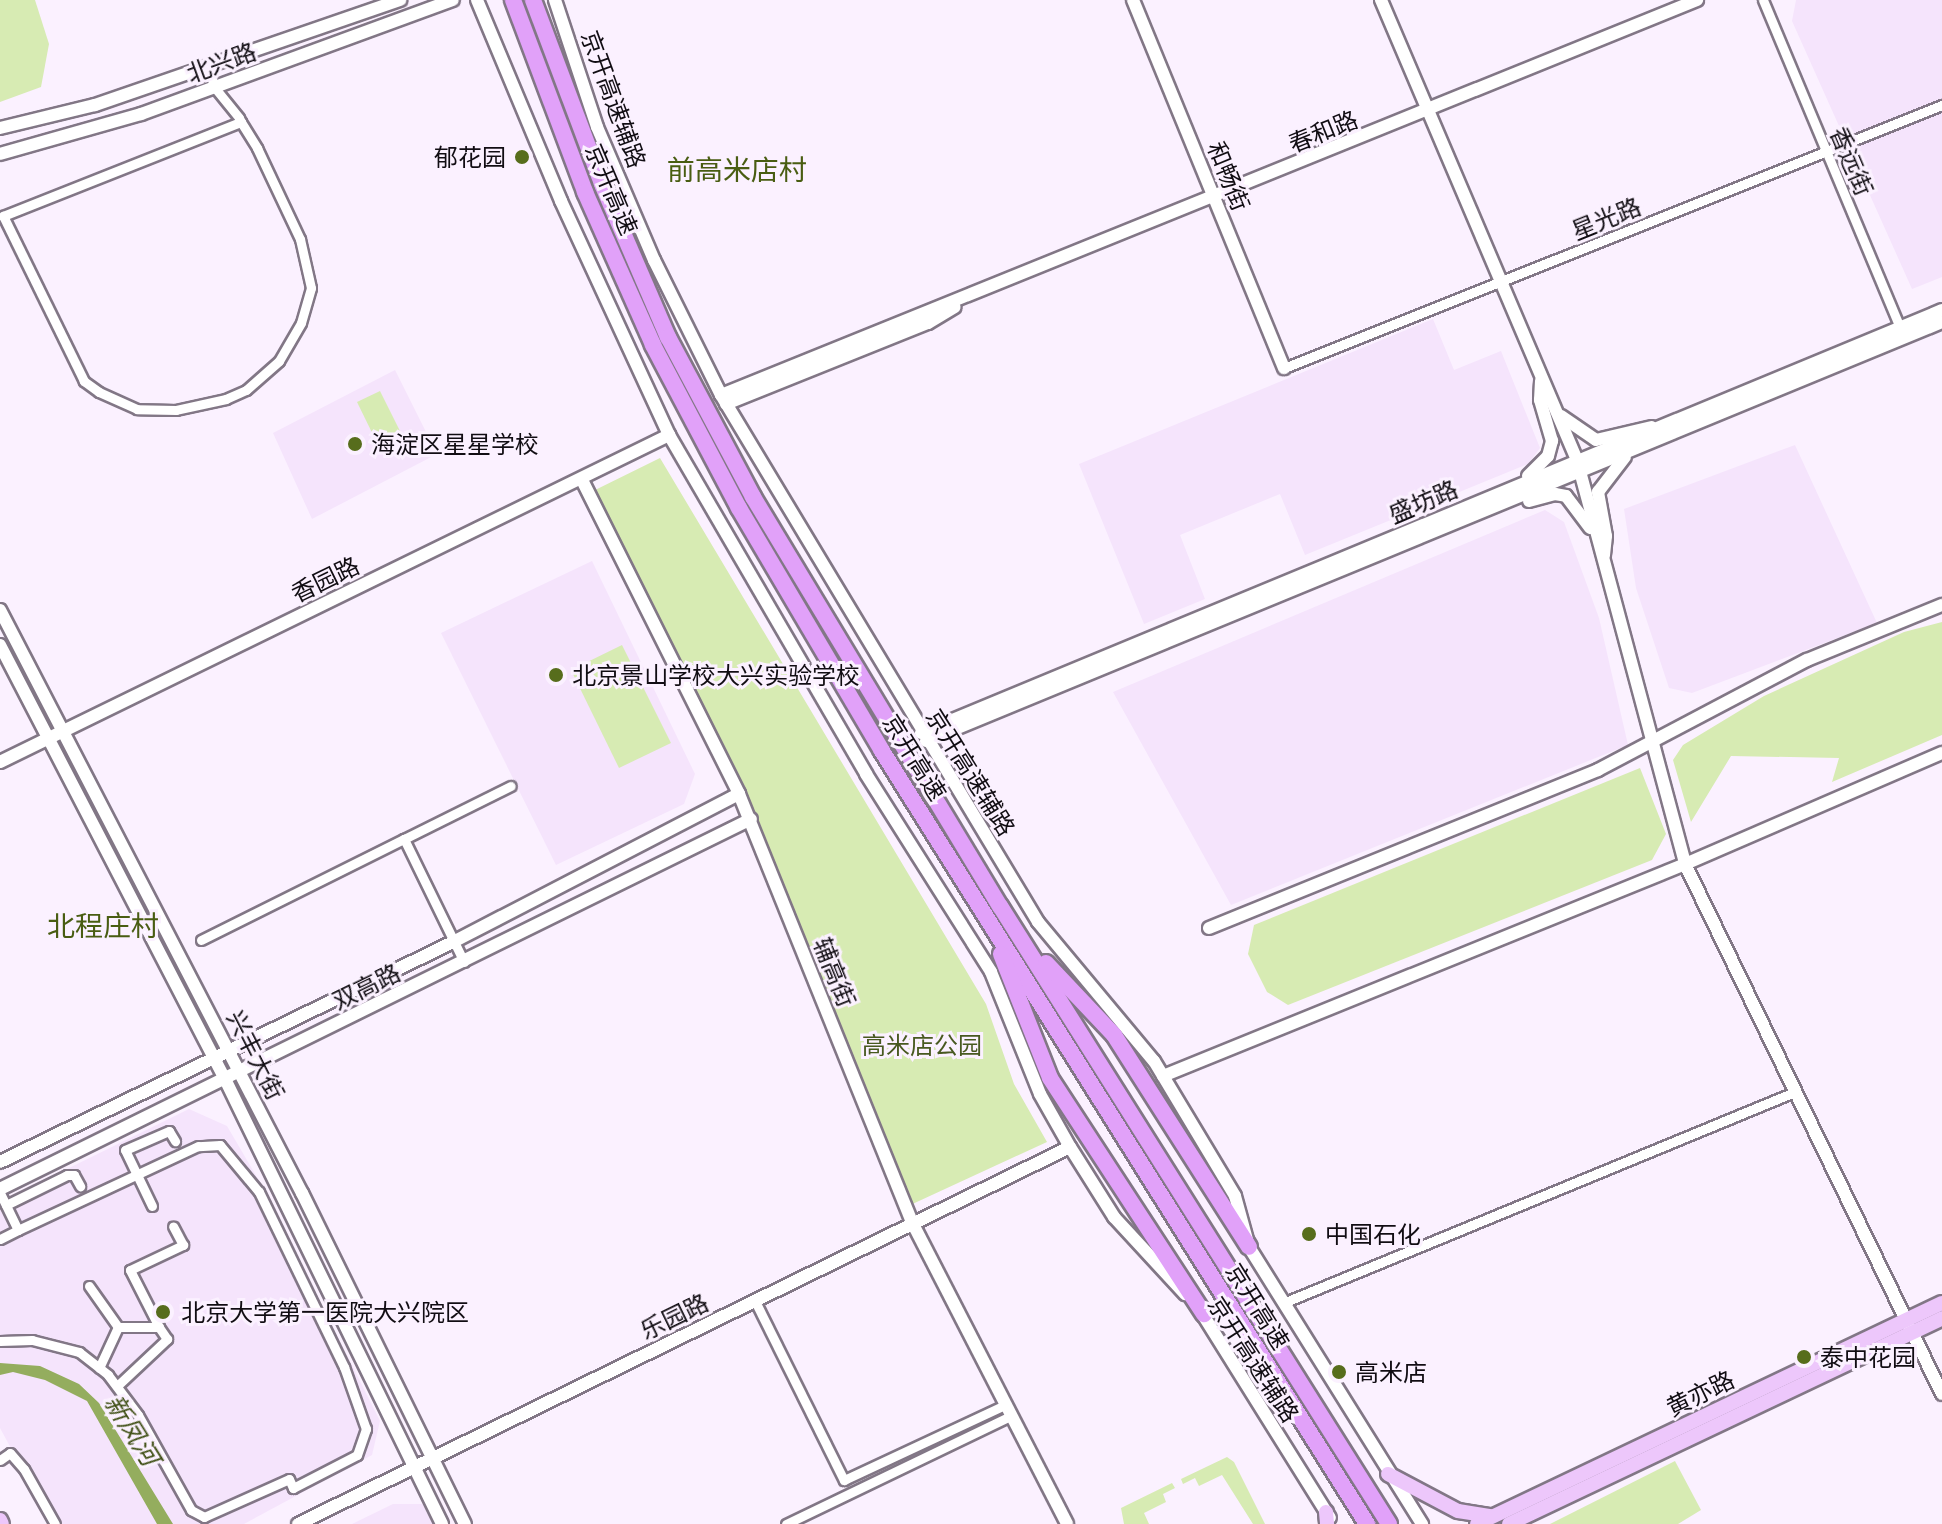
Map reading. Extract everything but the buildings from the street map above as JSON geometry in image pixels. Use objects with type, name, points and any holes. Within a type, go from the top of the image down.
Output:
[{"type":"highway","name":"京开高速","points":[[533,0],[602,184],[668,337],[753,497],[1000,906],[1389,1524]]},
{"type":"highway","name":"京开高速","points":[[513,2],[585,192],[653,345],[739,508],[985,915],[1367,1524]]},
{"type":"highway","points":[[1000,906],[1114,1035],[1249,1247]]},
{"type":"highway","points":[[985,915],[1050,1078],[1204,1314]]},
{"type":"main road","name":"黄亦路","points":[[1509,1524],[1525,1519],[1909,1325],[1942,1303]]},
{"type":"main road","name":"黄亦路","points":[[1477,1524],[1909,1325],[1942,1318]]},
{"type":"main road","points":[[1388,1474],[1458,1511],[1495,1515]]},
{"type":"street","name":"北兴路","points":[[0,154],[215,88],[453,0]]},
{"type":"street","name":"京开高速辅路","points":[[477,0],[567,215],[669,435],[866,774],[991,972],[1040,1094],[1070,1147],[1131,1238],[1204,1314],[1329,1520]]},
{"type":"street","name":"京开高速辅路","points":[[555,0],[597,127],[654,260],[724,400],[923,737],[1057,949],[1126,1022],[1163,1076],[1235,1196],[1249,1247],[1420,1524]]},
{"type":"street","name":"和畅街","points":[[1133,0],[1284,368]]},
{"type":"street","points":[[1381,0],[1578,466],[1685,864],[1792,1093],[1942,1394]]},
{"type":"street","name":"春和路","points":[[724,400],[924,311],[964,301],[1697,0]]},
{"type":"street","name":"香远街","points":[[1763,0],[1902,332]]},
{"type":"street","name":"北兴路","points":[[0,128],[95,105],[396,1]]},
{"type":"street","points":[[208,68],[215,88],[241,122],[300,239],[311,288],[301,323],[279,361],[246,390],[226,399],[176,410],[137,409],[99,392],[84,381],[3,216],[241,122]]},
{"type":"street","name":"星光路","points":[[1284,368],[1942,105]]},
{"type":"street","name":"盛坊路","points":[[923,737],[1511,488],[1639,448],[1902,332],[1942,310]]},
{"type":"street","name":"盛坊路","points":[[923,737],[1487,509],[1659,427],[1902,332],[1942,322]]},
{"type":"street","points":[[1511,488],[1535,471],[1552,441],[1540,400],[1541,378]]},
{"type":"street","points":[[1552,402],[1573,429],[1596,440],[1635,427],[1659,427]]},
{"type":"street","name":"香园路","points":[[0,762],[669,435]]},
{"type":"street","points":[[1603,562],[1606,536],[1598,492],[1616,464],[1639,448]]},
{"type":"street","name":"辅高街","points":[[582,480],[751,819],[913,1224],[1067,1524]]},
{"type":"street","points":[[1487,509],[1555,494],[1566,496],[1598,542]]},
{"type":"street","points":[[1209,928],[1651,746],[1807,660],[1942,605]]},
{"type":"street","name":"兴丰大街","points":[[0,610],[240,1072],[465,1524]]},
{"type":"street","name":"兴丰大街","points":[[0,645],[123,891],[215,1058],[442,1524]]},
{"type":"street","points":[[1163,1076],[1685,864],[1942,753]]},
{"type":"street","points":[[201,940],[511,786]]},
{"type":"street","name":"双高路","points":[[0,1162],[453,942],[739,794]]},
{"type":"street","name":"双高路","points":[[0,1191],[751,819]]},
{"type":"street","points":[[404,839],[464,962]]},
{"type":"street","points":[[123,891],[141,883]]},
{"type":"street","points":[[379,978],[390,998]]},
{"type":"street","points":[[1283,1303],[1792,1093]]},
{"type":"street","points":[[152,1206],[125,1150],[169,1131],[175,1141]]},
{"type":"street","points":[[0,1239],[198,1146],[220,1145],[259,1192],[344,1367],[366,1429],[357,1455],[293,1488],[289,1479],[204,1517],[191,1510],[117,1386],[99,1368],[79,1352],[32,1340],[0,1341]]},
{"type":"street","name":"乐园路","points":[[298,1524],[1070,1147]]},
{"type":"street","points":[[6,1205],[67,1175],[74,1175],[80,1186]]},
{"type":"street","points":[[0,1191],[18,1230]]},
{"type":"street","points":[[117,1386],[167,1339],[130,1270],[183,1245],[173,1226]]},
{"type":"street","points":[[89,1286],[118,1327]]},
{"type":"street","points":[[755,1301],[844,1480],[1008,1410]]},
{"type":"street","points":[[118,1327],[159,1327]]},
{"type":"street","points":[[99,1368],[118,1327]]},
{"type":"street","points":[[786,1524],[1008,1410]]},
{"type":"street","points":[[0,1460],[10,1453],[24,1469],[55,1524]]},
{"type":"shaded area","points":[[1796,0],[1942,0],[1942,277],[1912,289],[1792,21]]},
{"type":"shaded area","points":[[1433,319],[1454,370],[1501,351],[1540,448],[1528,464],[1305,555],[1280,494],[1180,535],[1205,599],[1144,624],[1079,464]]},
{"type":"shaded area","name":"海淀区星星学校","points":[[395,370],[437,454],[312,519],[273,433]]},
{"type":"shaded area","points":[[1795,445],[1877,623],[1692,693],[1669,688],[1636,588],[1624,509]]},
{"type":"shaded area","points":[[1545,510],[1564,522],[1599,618],[1628,745],[1231,905],[1113,692]]},
{"type":"shaded area","name":"北京景山学校大兴实验学校","points":[[592,561],[695,774],[684,804],[556,865],[441,633]]},
{"type":"shaded area","name":"北京大学第一医院大兴院区","points":[[189,1109],[227,1126],[261,1184],[380,1421],[372,1455],[244,1524],[52,1524],[0,1428],[0,1202]]},
{"type":"shaded area","points":[[0,1363],[40,1366],[79,1384],[99,1403],[173,1524],[157,1524],[87,1401],[45,1380],[13,1372],[0,1375]]},
{"type":"shaded area","points":[[393,1504],[423,1504],[433,1524],[352,1524]]},
{"type":"green space","points":[[0,0],[35,0],[49,44],[41,87],[0,102]]},
{"type":"green space","points":[[380,391],[403,437],[380,449],[357,402]]},
{"type":"green space","name":"高米店公园","points":[[660,458],[986,1004],[1014,1084],[1047,1142],[906,1207],[764,852],[589,493]]},
{"type":"green space","points":[[1942,622],[1942,735],[1832,782],[1839,758],[1731,756],[1691,822],[1673,760],[1683,745],[1764,696],[1904,632]]},
{"type":"green space","points":[[622,645],[671,743],[619,768],[571,670]]},
{"type":"green space","points":[[1640,768],[1666,834],[1652,860],[1288,1005],[1267,992],[1248,954],[1254,925]]},
{"type":"green space","points":[[1227,1457],[1234,1462],[1265,1524],[1253,1524],[1222,1475],[1199,1486],[1195,1478],[1183,1484],[1181,1479]]},
{"type":"green space","points":[[1675,1461],[1701,1510],[1678,1524],[1550,1524]]},
{"type":"green space","points":[[1172,1483],[1175,1488],[1163,1494],[1166,1502],[1144,1513],[1149,1524],[1124,1524],[1121,1508]]},
{"type":"place","name":"郁花园","points":[[522,157]]},
{"type":"place","name":"海淀区星星学校","points":[[355,444]]},
{"type":"place","name":"北京景山学校大兴实验学校","points":[[556,675]]},
{"type":"place","name":"中国石化","points":[[1309,1234]]},
{"type":"place","name":"北京大学第一医院大兴院区","points":[[163,1312]]},
{"type":"place","name":"泰中花园","points":[[1804,1357]]},
{"type":"place","name":"高米店","points":[[1339,1372]]},
{"type":"district","name":"前高米店村","points":[[737,169]]},
{"type":"district","name":"北程庄村","points":[[103,925]]},
{"type":"water label","name":"新凤河","points":[[132,1430]]}]
